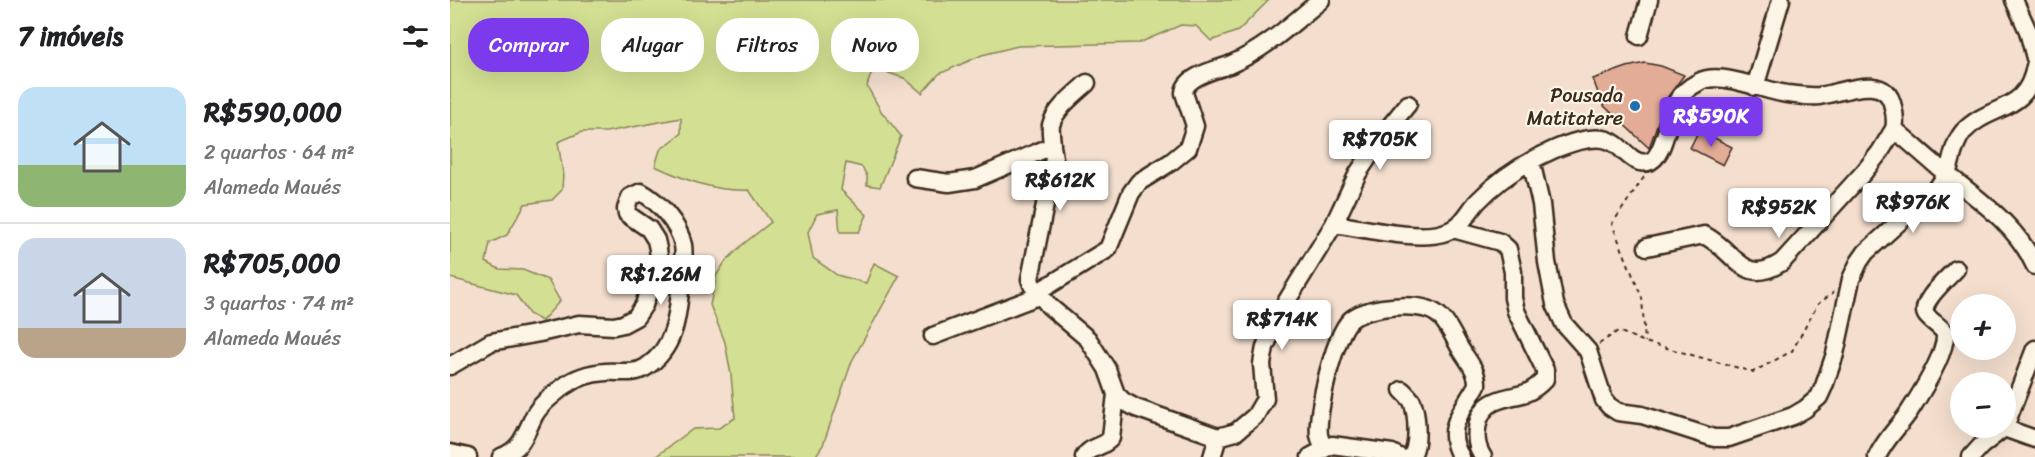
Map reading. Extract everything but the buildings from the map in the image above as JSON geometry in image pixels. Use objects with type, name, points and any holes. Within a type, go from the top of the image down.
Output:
[{"type":"street","points":[[933,336],[1039,293],[1108,249],[1131,193],[1139,182],[1180,156],[1188,148],[1194,126],[1184,87],[1199,76],[1232,64],[1253,52],[1280,34],[1321,0]]},
{"type":"street","points":[[1639,36],[1649,0]]},
{"type":"street","points":[[1755,87],[1781,0]]},
{"type":"street","points":[[2014,0],[2028,31],[2035,58]]},
{"type":"street","points":[[1531,161],[1555,304],[1564,324],[1588,351],[1600,393],[1609,406],[1714,438],[1729,438],[1793,416],[1819,397],[1835,354],[1851,279],[1859,262],[1866,252],[1938,187],[1947,174],[1962,134],[1984,117],[2020,99],[2029,88],[2035,66]]},
{"type":"street","points":[[1334,224],[1421,236],[1444,233],[1466,219],[1477,202],[1531,161],[1555,149],[1593,139],[1608,140],[1634,159],[1642,163],[1650,162],[1659,156],[1668,121],[1676,102],[1688,88],[1701,80],[1728,78],[1755,87],[1816,96],[1871,86],[1882,90],[1892,100],[1896,122],[1880,152],[1782,262],[1769,270],[1755,272],[1704,235],[1647,247]]},
{"type":"street","points":[[1084,457],[1087,451],[1103,445],[1111,438],[1116,394],[1107,369],[1088,339],[1049,306],[1032,285],[1030,279],[1054,158],[1050,129],[1052,122],[1066,103],[1087,83]]},
{"type":"street","points":[[1116,394],[1136,408],[1218,437],[1236,432],[1255,416],[1265,399],[1262,364],[1270,332],[1288,298],[1334,224],[1358,173],[1386,130],[1408,104]]},
{"type":"street","points":[[1894,129],[1978,197],[2011,229],[2035,266]]},
{"type":"street","points":[[915,178],[949,183],[975,179],[1027,154],[1052,146]]},
{"type":"street","points":[[450,366],[485,345],[502,339],[579,324],[614,326],[630,321],[636,317],[644,305],[659,257],[656,240],[649,230],[627,214],[626,209],[630,197],[640,192],[648,196],[676,228],[682,244],[682,269],[678,315],[673,335],[666,347],[644,369],[634,372],[588,374],[563,387],[538,410],[522,442],[514,451],[501,457]]},
{"type":"street","points":[[1453,229],[1500,242],[1508,249],[1514,272],[1513,298],[1516,311],[1545,370],[1545,379],[1531,392],[1492,403],[1485,410],[1476,431],[1476,442],[1483,457]]},
{"type":"street","points":[[1877,457],[1887,438],[1910,410],[1939,359],[1944,346],[1945,333],[1926,315],[1924,310],[1926,302],[1956,269]]},
{"type":"street","points":[[1317,453],[1320,416],[1340,334],[1352,318],[1372,310],[1396,306],[1424,308],[1438,314],[1473,368],[1477,385],[1453,429],[1454,441],[1461,457]]},
{"type":"street","points":[[2016,397],[2035,350]]},
{"type":"street","points":[[1402,390],[1411,398],[1415,409],[1417,439],[1415,451],[1410,457]]},
{"type":"street","points":[[2016,432],[2035,439]]},
{"type":"street","points":[[1212,457],[1218,437]]},
{"type":"street","points":[[1971,457],[1991,438]]},
{"type":"street","points":[[1317,453],[1332,445],[1392,453],[1399,457]]},
{"type":"street","points":[[450,453],[468,457]]},
{"type":"path","points":[[1588,351],[1618,331],[1645,342],[1753,372],[1792,351],[1818,304],[1851,279]]},
{"type":"green space","points":[[450,0],[1269,0],[1238,31],[1211,41],[1196,26],[1181,25],[1139,43],[1018,46],[982,55],[939,74],[922,93],[904,78],[885,72],[919,72],[919,18],[831,18],[831,72],[872,72],[867,86],[881,111],[901,136],[880,187],[867,185],[867,176],[862,167],[846,163],[841,190],[867,215],[859,232],[840,232],[838,210],[817,214],[808,232],[813,258],[837,275],[866,283],[874,263],[899,276],[852,361],[823,445],[815,457],[655,457],[693,429],[719,428],[735,418],[725,342],[710,305],[716,276],[725,262],[771,222],[749,190],[725,189],[701,184],[655,166],[660,150],[681,134],[681,118],[606,132],[582,132],[558,142],[563,173],[562,190],[552,200],[525,204],[507,235],[490,243],[486,262],[499,269],[523,270],[548,280],[560,301],[542,321],[529,314],[516,295],[450,278]]},
{"type":"place","name":"Pousada Matitatere","points":[[1635,106]]}]
